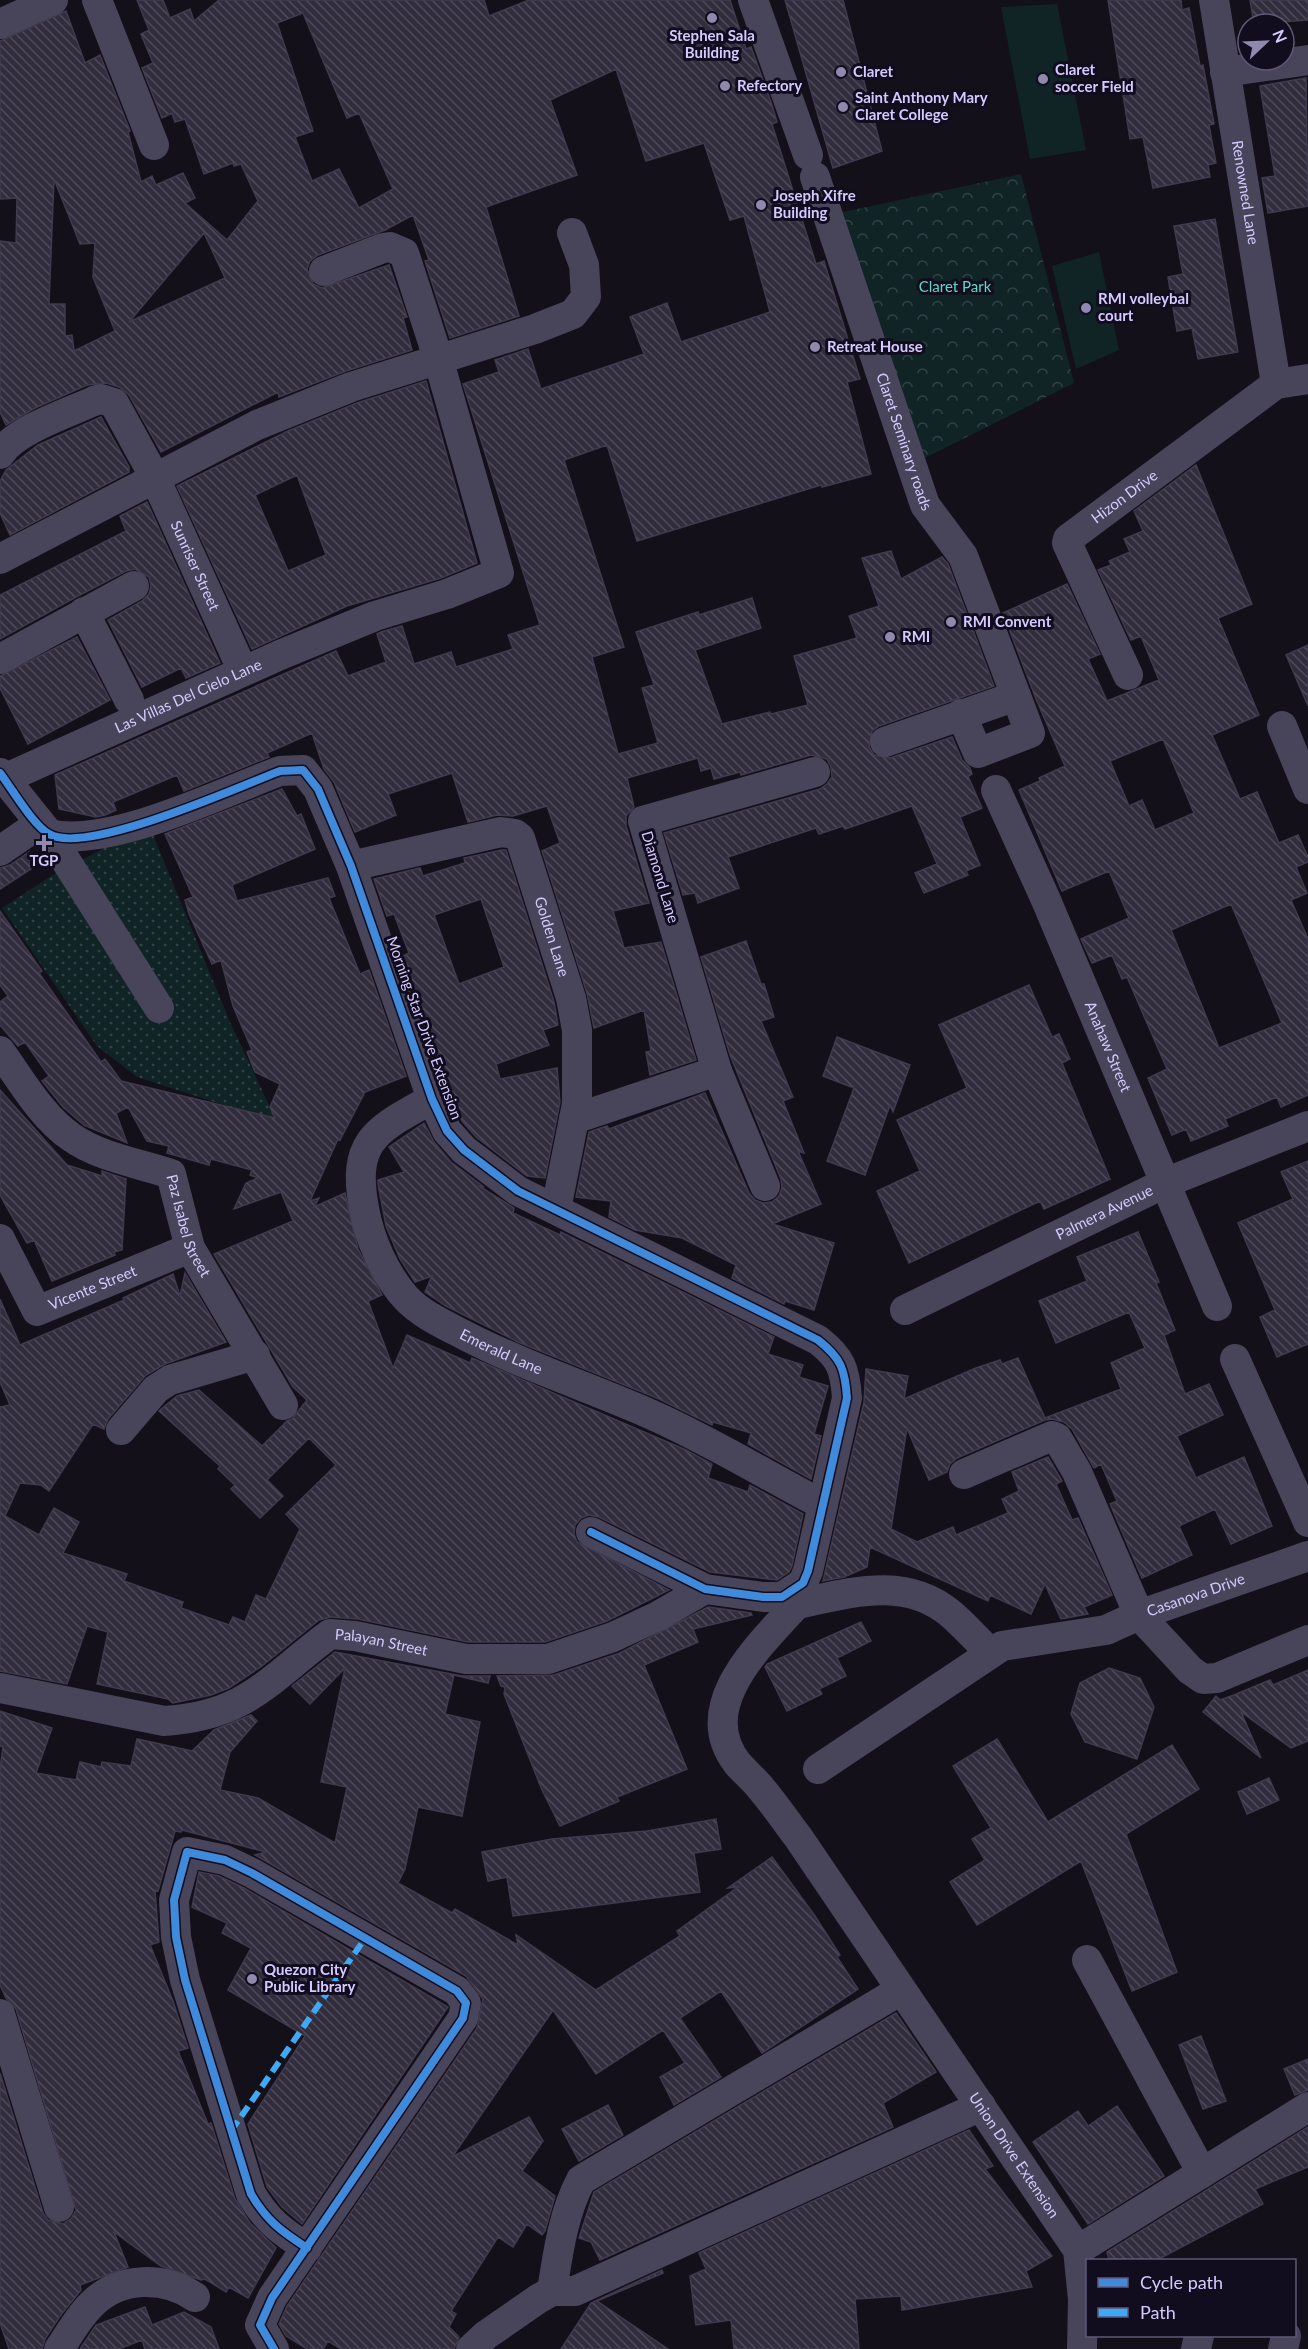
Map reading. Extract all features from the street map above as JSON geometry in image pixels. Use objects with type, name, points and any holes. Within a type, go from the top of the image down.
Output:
[{"type":"street","points":[[0,24],[53,0]]},
{"type":"street","points":[[97,0],[154,145]]},
{"type":"street","name":"Claret Seminary roads","points":[[753,0],[812,166],[925,506],[963,556],[1030,733],[978,753],[961,714]]},
{"type":"street","name":"Renowned Lane","points":[[1214,0],[1276,384]]},
{"type":"street","points":[[1226,72],[1308,60]]},
{"type":"street","points":[[2,553],[256,424],[438,358],[536,329],[573,314],[586,297],[584,265],[572,233]]},
{"type":"street","points":[[324,271],[383,248],[398,249],[408,260],[438,358]]},
{"type":"street","name":"Las Villas Del Cielo Lane","points":[[2,776],[375,616],[447,594],[499,573],[438,358]]},
{"type":"street","name":"Hizon Drive","points":[[1128,675],[1067,543],[1068,539],[1276,384],[1308,379]]},
{"type":"street","name":"Sunriser Street","points":[[0,454],[6,445],[29,431],[101,399],[108,400],[118,409],[153,476],[236,656]]},
{"type":"street","points":[[0,659],[134,586]]},
{"type":"street","points":[[84,612],[129,700]]},
{"type":"street","points":[[885,742],[1016,696]]},
{"type":"street","points":[[1282,726],[1308,789]]},
{"type":"street","name":"Morning Star Drive Extension","points":[[44,829],[64,838],[111,833],[292,769],[303,771],[312,778],[351,866],[432,1099],[447,1131],[464,1150],[518,1191],[818,1340],[835,1353],[845,1373],[847,1398],[808,1571],[795,1597],[748,1658],[721,1714],[725,1741],[736,1762],[759,1786],[788,1844]]},
{"type":"street","name":"Diamond Lane","points":[[765,1185],[717,1071],[643,821],[815,772]]},
{"type":"street","points":[[2,776],[44,829],[159,1008]]},
{"type":"street","name":"Anahaw Street","points":[[996,790],[1046,900],[1217,1306]]},
{"type":"street","points":[[0,851],[44,829]]},
{"type":"street","name":"Golden Lane","points":[[351,866],[501,832],[515,834],[520,838],[573,1008],[577,1029],[578,1064],[574,1119],[556,1209]]},
{"type":"street","name":"Paz Isabel Street","points":[[0,1051],[42,1110],[70,1137],[100,1152],[171,1174],[190,1248],[283,1405]]},
{"type":"street","points":[[574,1119],[717,1071]]},
{"type":"street","name":"Emerald Lane","points":[[432,1099],[378,1131],[363,1156],[358,1180],[365,1214],[377,1247],[389,1273],[406,1298],[432,1318],[512,1359],[651,1415],[823,1505]]},
{"type":"street","name":"Palmera Avenue","points":[[904,1310],[1165,1183],[1308,1126]]},
{"type":"street","name":"Vicente Street","points":[[0,1239],[37,1311],[190,1248]]},
{"type":"street","points":[[122,1430],[156,1389],[170,1380],[255,1355]]},
{"type":"street","points":[[1234,1359],[1308,1522]]},
{"type":"street","points":[[818,1769],[1002,1646],[1106,1630],[1139,1615],[1077,1472],[1057,1438],[1052,1436],[964,1474]]},
{"type":"street","points":[[591,1532],[705,1589],[763,1598],[795,1597],[872,1588],[912,1592],[950,1613],[991,1653]]},
{"type":"street","name":"Casanova Drive","points":[[1308,1556],[1139,1615],[1190,1670],[1203,1679],[1217,1678],[1308,1640]]},
{"type":"street","name":"Palayan Street","points":[[0,1688],[164,1721],[186,1720],[213,1714],[248,1697],[330,1634],[355,1636],[466,1659],[548,1659],[612,1637],[658,1616],[705,1589]]},
{"type":"street","name":"Union Drive Extension","points":[[788,1844],[902,1990],[1078,2250]]},
{"type":"street","points":[[267,2337],[272,2298],[307,2248],[463,2018],[466,2003],[457,1991],[252,1873],[225,1860],[187,1852],[174,1900],[176,1937],[185,1980],[251,2194],[264,2216],[307,2248]]},
{"type":"street","points":[[1087,1960],[1202,2173]]},
{"type":"street","points":[[552,2291],[563,2229],[572,2197],[581,2180],[902,1990]]},
{"type":"street","points":[[0,2014],[59,2207]]},
{"type":"street","points":[[471,2349],[513,2316],[552,2291],[575,2291],[981,2106]]},
{"type":"street","points":[[1082,2349],[1083,2299],[1078,2250],[1308,2107]]},
{"type":"street","points":[[58,2349],[92,2303],[126,2285],[144,2280],[167,2283],[195,2297]]},
{"type":"green space","name":"Claret soccer Field","points":[[1057,4],[1086,150],[1030,159],[1001,7]]},
{"type":"green space","name":"Claret Park","points":[[1021,174],[1074,383],[919,461],[834,214]]},
{"type":"green space","name":"RMI volleybal court","points":[[1099,252],[1119,350],[1076,369],[1052,266]]},
{"type":"green space","points":[[149,825],[230,1022],[277,1122],[137,1077],[97,1046],[2,908],[56,873]]},
{"type":"building","points":[[137,0],[163,0],[170,18],[190,9],[194,21],[219,0],[484,0],[489,16],[529,0],[730,0],[746,49],[751,47],[771,102],[777,122],[772,124],[816,264],[824,261],[860,379],[847,382],[871,474],[822,487],[821,485],[637,541],[607,445],[564,460],[624,647],[592,657],[618,754],[658,743],[642,688],[654,685],[636,632],[752,598],[761,628],[695,650],[722,724],[808,705],[794,656],[857,638],[849,616],[879,606],[862,558],[891,551],[901,579],[942,557],[948,564],[994,686],[879,726],[872,731],[869,747],[874,755],[890,758],[952,737],[962,760],[970,768],[972,774],[968,776],[982,808],[960,817],[980,865],[966,871],[968,875],[924,893],[915,873],[937,864],[912,806],[845,829],[843,826],[819,834],[816,828],[728,857],[739,888],[698,903],[695,893],[683,895],[664,833],[820,789],[832,777],[827,759],[811,755],[741,775],[740,772],[714,779],[711,768],[701,771],[698,758],[627,778],[634,807],[626,816],[626,826],[649,903],[613,911],[624,948],[661,942],[696,1060],[650,1075],[646,1052],[651,1051],[644,1010],[594,1028],[587,993],[542,851],[560,843],[547,806],[513,816],[497,815],[468,822],[452,773],[388,794],[396,815],[355,832],[334,782],[324,769],[312,733],[267,753],[269,757],[184,791],[177,775],[113,802],[116,810],[105,815],[96,817],[59,809],[55,775],[336,651],[348,676],[386,662],[377,634],[381,632],[402,626],[414,664],[451,652],[456,667],[513,649],[508,635],[540,625],[463,384],[499,372],[495,360],[528,349],[541,389],[644,354],[630,317],[667,303],[681,342],[770,312],[744,216],[730,220],[704,143],[646,161],[616,69],[550,100],[577,175],[486,207],[519,316],[450,338],[425,261],[429,260],[413,215],[385,230],[318,255],[310,261],[307,269],[313,284],[322,288],[389,265],[407,317],[403,318],[412,350],[346,371],[279,397],[278,392],[161,452],[129,395],[119,387],[106,383],[87,385],[35,408],[6,425],[0,412],[0,241],[16,243],[17,198],[0,199],[0,41],[66,11],[85,63],[100,55],[130,131],[128,132],[141,182],[152,176],[156,185],[183,173],[195,198],[185,203],[227,240],[258,201],[241,164],[234,166],[233,163],[204,174],[185,119],[175,122],[172,113],[162,118],[142,68],[153,63],[141,34],[149,30]],"holes":[[[303,13],[347,118],[359,113],[393,189],[359,208],[339,169],[312,181],[295,137],[313,131],[277,23]],[[54,179],[80,244],[95,243],[93,277],[115,331],[74,351],[72,335],[65,336],[65,304],[49,304]],[[204,233],[225,278],[129,322]]]},
{"type":"building","name":"Saint Anthony Mary Claret College","points":[[785,0],[843,0],[882,151],[833,168]]},
{"type":"building","points":[[1108,0],[1181,0],[1182,10],[1189,8],[1214,124],[1209,125],[1216,163],[1208,165],[1210,177],[1153,188],[1143,137],[1130,139]]},
{"type":"building","points":[[1250,0],[1308,0],[1308,20],[1296,21],[1296,12],[1252,12]]},
{"type":"building","points":[[1306,78],[1308,206],[1268,213],[1262,178],[1275,176],[1260,86]]},
{"type":"building","points":[[1215,219],[1238,352],[1198,359],[1192,328],[1177,331],[1168,277],[1183,274],[1174,226]]},
{"type":"building","points":[[426,381],[477,563],[441,578],[347,606],[252,649],[177,486],[288,431],[357,403]],"holes":[[[297,475],[326,555],[288,571],[255,495]]]},
{"type":"building","points":[[101,417],[129,467],[129,472],[10,535],[0,513],[0,481],[6,470],[38,445]]},
{"type":"building","points":[[1196,465],[1252,604],[1218,618],[1259,715],[1212,735],[1240,799],[1257,792],[1279,843],[1298,835],[1308,857],[1308,862],[1296,867],[1307,893],[1291,900],[1308,939],[1308,1095],[1281,1107],[1277,1097],[1225,1119],[1228,1126],[1191,1141],[1186,1129],[1172,1135],[1148,1078],[1167,1069],[1127,977],[1122,979],[1112,955],[1092,963],[1081,939],[1129,918],[1109,871],[1062,891],[1019,790],[1065,766],[1003,613],[1067,584],[1100,654],[1088,659],[1107,701],[1159,680],[1141,636],[1131,640],[1098,570],[1111,565],[1109,561],[1130,552],[1124,539],[1143,531],[1134,511]],"holes":[[[1163,739],[1194,813],[1155,830],[1142,800],[1129,806],[1110,761]],[[1231,904],[1282,1023],[1219,1048],[1171,930]]]},
{"type":"building","points":[[147,502],[220,663],[186,678],[181,668],[142,687],[108,620],[142,601],[149,594],[151,586],[149,577],[135,569],[126,571],[0,639],[0,595],[126,531],[120,516]]},
{"type":"building","points":[[77,637],[110,700],[28,744],[0,688],[0,676]]},
{"type":"building","points":[[1308,645],[1308,706],[1286,655]]},
{"type":"building","points":[[282,789],[297,816],[301,814],[315,849],[232,885],[237,901],[328,878],[335,896],[329,898],[360,974],[369,970],[406,1076],[365,1092],[340,1140],[338,1139],[310,1201],[319,1198],[314,1207],[345,1193],[358,1249],[382,1295],[368,1301],[393,1368],[407,1335],[470,1363],[472,1358],[686,1450],[712,1464],[708,1478],[748,1492],[750,1485],[803,1514],[792,1566],[789,1572],[777,1580],[710,1572],[599,1517],[589,1515],[581,1518],[575,1525],[574,1534],[577,1542],[669,1590],[607,1621],[545,1642],[468,1642],[358,1619],[331,1617],[319,1620],[262,1666],[229,1688],[211,1695],[173,1703],[168,1699],[97,1684],[108,1632],[87,1626],[67,1684],[0,1671],[0,1407],[10,1405],[0,1382],[0,1299],[20,1345],[124,1300],[123,1298],[173,1274],[180,1296],[185,1273],[226,1342],[165,1364],[146,1375],[108,1419],[104,1429],[93,1424],[49,1491],[41,1485],[20,1483],[5,1516],[39,1535],[54,1508],[79,1522],[63,1553],[127,1574],[124,1581],[183,1602],[181,1608],[229,1625],[233,1617],[245,1622],[256,1595],[266,1599],[300,1529],[286,1514],[336,1465],[309,1438],[267,1480],[283,1496],[260,1518],[231,1489],[235,1485],[218,1469],[220,1466],[159,1411],[177,1396],[199,1390],[262,1446],[287,1421],[292,1419],[307,1400],[293,1387],[214,1254],[293,1221],[281,1192],[234,1209],[246,1183],[258,1178],[250,1175],[252,1170],[211,1159],[209,1165],[167,1153],[169,1146],[147,1141],[128,1107],[116,1113],[127,1143],[84,1125],[63,1107],[42,1081],[49,1076],[25,1042],[18,1046],[0,1025],[0,1002],[8,996],[0,985],[0,911],[42,971],[39,973],[101,1062],[105,1059],[121,1081],[275,1118],[270,1107],[280,1084],[255,1072],[247,1052],[252,1050],[233,1006],[221,960],[212,964],[189,914],[185,900],[193,897],[165,834]]},
{"type":"building","points":[[506,850],[554,1002],[558,1025],[543,1030],[549,1045],[496,1064],[500,1079],[557,1068],[560,1102],[545,1178],[527,1176],[476,1137],[462,1121],[443,1078],[401,957],[409,953],[394,914],[387,916],[374,879],[420,868],[423,876],[465,863],[464,858]],"holes":[[[481,899],[504,967],[459,984],[434,915]]]},
{"type":"building","points":[[29,852],[37,865],[0,889],[0,868],[10,865]]},
{"type":"building","points":[[746,941],[761,984],[764,984],[774,1017],[761,1021],[793,1097],[783,1101],[804,1153],[798,1151],[821,1204],[772,1224],[834,1243],[814,1310],[785,1301],[784,1304],[732,1278],[736,1265],[682,1238],[635,1230],[609,1217],[611,1201],[576,1197],[589,1132],[607,1126],[609,1129],[705,1093],[749,1193],[755,1200],[763,1203],[772,1202],[779,1196],[782,1188],[781,1179],[730,1055],[701,957]]},
{"type":"building","points":[[1029,985],[1052,1037],[1059,1034],[1070,1059],[1062,1063],[1110,1179],[1044,1209],[1040,1201],[909,1263],[877,1191],[920,1171],[897,1120],[967,1088],[939,1025]]},
{"type":"building","points":[[837,1037],[910,1065],[893,1112],[890,1105],[865,1175],[827,1161],[854,1088],[823,1076]]},
{"type":"building","points":[[0,1090],[67,1165],[102,1176],[102,1171],[126,1179],[122,1250],[52,1281],[34,1240],[27,1243],[0,1195]]},
{"type":"building","points":[[424,1123],[434,1142],[451,1162],[484,1187],[479,1186],[514,1208],[513,1213],[560,1235],[561,1232],[774,1337],[768,1354],[803,1365],[799,1377],[828,1386],[814,1434],[821,1436],[811,1479],[748,1444],[751,1433],[713,1422],[712,1425],[657,1398],[518,1342],[446,1306],[425,1292],[432,1276],[415,1282],[400,1259],[386,1226],[378,1184],[378,1180],[404,1172],[389,1147]]},
{"type":"building","points":[[1308,1161],[1308,1344],[1277,1357],[1260,1317],[1275,1310],[1238,1223],[1293,1199],[1281,1172]]},
{"type":"building","points":[[1138,1232],[1159,1282],[1156,1283],[1175,1330],[1164,1335],[1185,1394],[1209,1384],[1223,1415],[1177,1436],[1196,1478],[1244,1457],[1272,1526],[1231,1544],[1215,1509],[1179,1526],[1192,1555],[1142,1578],[1110,1504],[1117,1501],[1101,1464],[1094,1468],[1072,1429],[1064,1422],[1045,1420],[957,1458],[950,1464],[947,1472],[929,1480],[907,1428],[891,1529],[917,1542],[953,1527],[956,1535],[1008,1513],[1002,1499],[1019,1491],[1012,1472],[1048,1457],[1062,1481],[1056,1484],[1072,1520],[1078,1518],[1112,1595],[1084,1607],[1088,1614],[1061,1619],[1045,1584],[1031,1614],[990,1595],[988,1601],[870,1547],[867,1567],[844,1577],[823,1581],[864,1402],[866,1369],[908,1376],[904,1399],[976,1368],[1000,1360],[1002,1364],[1018,1358],[1045,1418],[1121,1389],[1111,1363],[1145,1348],[1129,1312],[1056,1343],[1039,1301],[1087,1281],[1077,1257]]},
{"type":"building","points":[[708,1607],[752,1615],[693,1629],[698,1642],[644,1665],[687,1769],[617,1797],[619,1801],[560,1826],[542,1790],[504,1694],[505,1687],[501,1686],[497,1676],[554,1675],[620,1653]]},
{"type":"building","points":[[861,1622],[871,1641],[837,1658],[846,1676],[819,1689],[822,1694],[787,1711],[765,1667],[767,1664]]},
{"type":"building","points":[[335,1652],[462,1676],[490,1676],[488,1683],[454,1675],[445,1714],[480,1722],[462,1816],[418,1807],[405,1869],[398,1883],[452,1913],[455,1909],[518,1945],[516,1935],[596,1990],[680,1936],[677,1931],[738,1887],[728,1888],[772,1857],[815,1916],[840,1955],[837,1957],[858,1989],[762,2053],[721,1991],[680,2018],[721,2077],[674,2105],[660,2077],[685,2063],[663,2030],[596,2074],[553,2010],[452,2157],[529,2117],[543,2141],[522,2171],[555,2196],[545,2231],[542,2235],[527,2224],[513,2247],[498,2237],[451,2311],[456,2314],[449,2327],[459,2337],[454,2349],[341,2349],[328,2341],[323,2349],[307,2349],[286,2336],[279,2324],[287,2306],[477,2028],[483,1999],[466,1976],[255,1855],[266,1852],[182,1830],[181,1832],[175,1831],[158,1891],[155,1890],[159,1942],[150,1945],[173,2001],[188,2048],[178,2051],[208,2124],[211,2123],[235,2199],[250,2223],[276,2248],[248,2298],[229,2287],[226,2292],[205,2279],[201,2280],[161,2266],[114,2232],[128,2267],[80,2285],[81,2290],[60,2316],[45,2339],[42,2349],[9,2349],[0,2323],[0,2073],[43,2213],[48,2220],[63,2224],[71,2219],[76,2210],[16,2009],[6,1998],[0,1985],[0,1769],[3,1747],[0,1746],[0,1711],[52,1728],[36,1773],[76,1780],[80,1762],[101,1767],[102,1762],[131,1766],[137,1739],[192,1751],[214,1730],[251,1715],[257,1721],[230,1752],[220,1790],[258,1798],[335,1843],[347,1787],[321,1782],[345,1668],[310,1704],[292,1686]]},
{"type":"building","points":[[1109,1668],[1140,1678],[1154,1707],[1137,1759],[1085,1742],[1071,1714],[1080,1683]]},
{"type":"building","points":[[1308,1670],[1308,1741],[1291,1748],[1241,1712],[1261,1758],[1203,1712],[1216,1696],[1220,1700],[1270,1680],[1273,1685]]},
{"type":"building","points":[[997,1739],[1048,1822],[1172,1745],[1199,1789],[1126,1834],[1177,1972],[1132,1991],[1081,1861],[977,1925],[950,1882],[985,1860],[972,1839],[991,1828],[953,1766]]},
{"type":"building","points":[[1269,1778],[1279,1800],[1247,1814],[1238,1792]]},
{"type":"building","points":[[716,1819],[721,1849],[694,1853],[700,1892],[513,1916],[507,1877],[488,1881],[482,1852],[552,1839],[647,1831]]},
{"type":"building","points":[[199,1872],[219,1876],[244,1888],[448,2007],[302,2224],[282,2207],[267,2187],[248,2124],[305,2036],[228,1990],[251,1948],[222,1933],[227,1923],[192,1907]]},
{"type":"building","points":[[896,2013],[936,2072],[883,2103],[893,2127],[600,2260],[591,2242],[579,2238],[594,2192]]},
{"type":"building","points":[[1201,2036],[1226,2101],[1203,2109],[1179,2045]]},
{"type":"building","points":[[1308,2059],[1308,2090],[1295,2095],[1284,2069]]},
{"type":"building","points":[[608,2105],[623,2135],[579,2161],[562,2129]]},
{"type":"building","points":[[1117,2106],[1164,2176],[1088,2224],[1033,2142],[1078,2111],[1088,2126]]},
{"type":"building","points":[[1308,2127],[1308,2167],[1255,2189],[1263,2204],[1159,2259],[1109,2259],[1107,2252]]},
{"type":"building","points":[[969,2130],[993,2166],[985,2169],[1052,2256],[1026,2271],[1032,2287],[902,2310],[901,2296],[855,2299],[859,2349],[734,2349],[731,2320],[696,2325],[690,2276],[706,2269],[699,2253]]},
{"type":"building","points":[[662,2270],[663,2273],[597,2301],[668,2349],[561,2349],[591,2303]]},
{"type":"building","points":[[145,2307],[152,2325],[184,2312],[211,2327],[219,2349],[145,2349],[142,2340],[119,2349],[80,2349],[96,2325]]},
{"type":"marked path","points":[[231,2131],[366,1937]]},
{"type":"cycle path","points":[[0,773],[43,829],[49,834],[68,838],[95,836],[127,828],[198,804],[280,771],[303,770],[318,789],[351,866],[432,1099],[447,1131],[464,1150],[518,1191],[818,1340],[837,1359],[845,1379],[847,1398],[808,1571],[803,1583],[782,1597],[763,1597],[705,1589],[591,1532]]},
{"type":"cycle path","points":[[274,2349],[260,2325],[272,2298],[463,2018],[466,2003],[457,1991],[252,1873],[225,1860],[187,1852],[174,1900],[176,1937],[185,1980],[251,2194],[275,2225],[298,2242],[307,2248]]},
{"type":"place","name":"Stephen Sala Building","points":[[712,18]]},
{"type":"place","name":"Claret","points":[[841,72]]},
{"type":"place","name":"Claret soccer Field","points":[[1043,79]]},
{"type":"place","name":"Refectory","points":[[725,86]]},
{"type":"place","name":"Saint Anthony Mary Claret College","points":[[843,107]]},
{"type":"place","name":"Joseph Xifre Building","points":[[761,205]]},
{"type":"place","name":"RMI volleybal court","points":[[1086,308]]},
{"type":"place","name":"Retreat House","points":[[815,347]]},
{"type":"place","name":"RMI Convent","points":[[951,622]]},
{"type":"place","name":"RMI","points":[[890,637]]},
{"type":"place","name":"TGP","points":[[44,843]]},
{"type":"place","name":"Quezon City Public Library","points":[[252,1979]]}]
